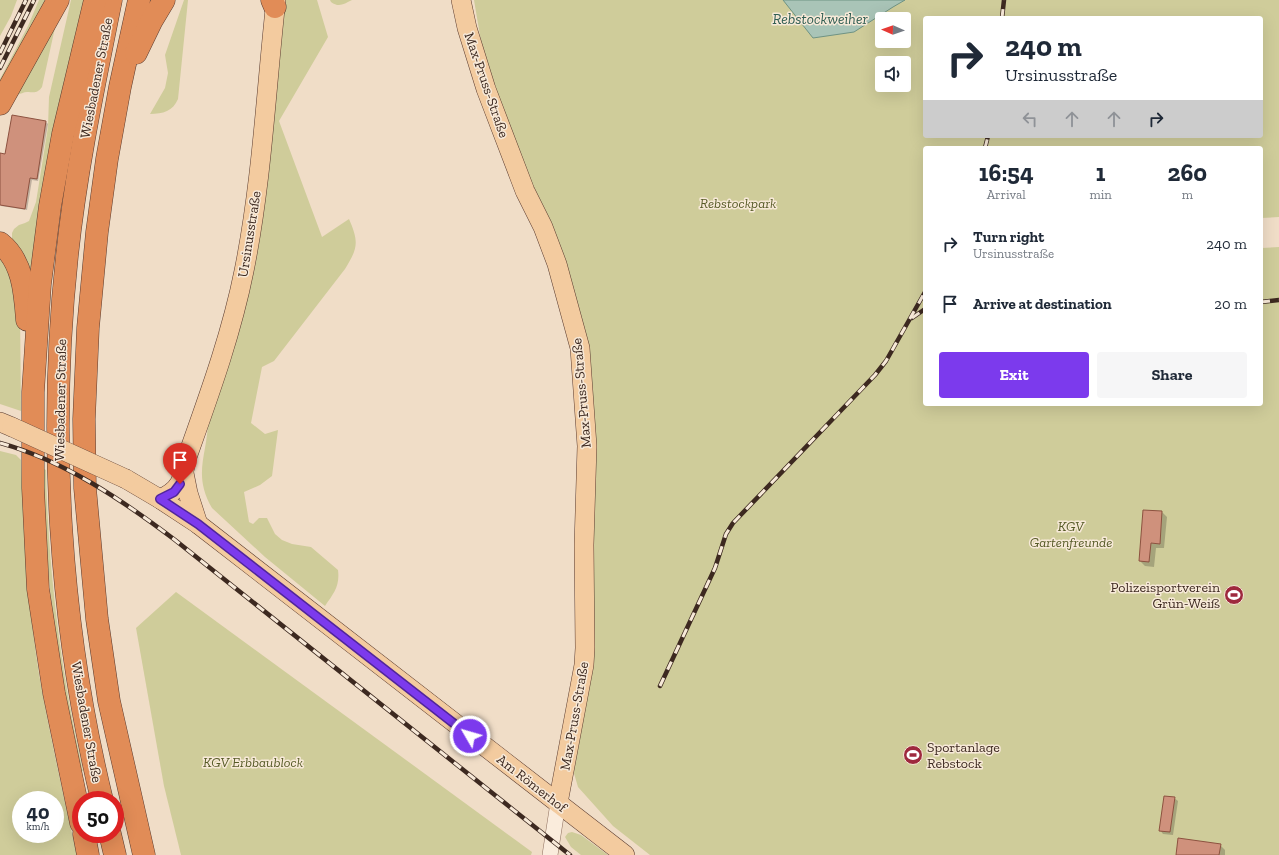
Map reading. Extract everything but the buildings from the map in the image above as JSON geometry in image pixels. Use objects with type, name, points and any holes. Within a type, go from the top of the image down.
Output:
[{"type":"highway","points":[[0,104],[58,0]]},
{"type":"highway","points":[[74,791],[54,693],[38,589],[33,488],[33,392],[40,284],[50,206],[63,134],[95,0]]},
{"type":"highway","name":"Wiesbadener Straße","points":[[100,791],[82,704],[70,616],[59,497],[57,398],[67,255],[85,127],[111,0]]},
{"type":"highway","points":[[120,86],[139,0]]},
{"type":"highway","points":[[120,86],[152,20],[164,0]]},
{"type":"highway","name":"Wiesbadener Straße","points":[[120,86],[96,232],[89,320],[84,419],[85,488],[97,619],[109,700],[144,855]]},
{"type":"highway","points":[[0,243],[8,250],[15,261],[23,284],[33,392]]},
{"type":"highway","points":[[86,843],[88,855]]},
{"type":"highway","points":[[112,843],[115,855]]},
{"type":"main road","name":"Max-Pruss-Straße","points":[[461,0],[467,28],[486,89],[525,191],[543,227],[557,264],[580,348],[587,446],[584,545],[585,648],[584,665],[558,803]]},
{"type":"main road","name":"Ursinusstraße","points":[[160,499],[173,476],[185,466],[230,332],[244,272],[254,216],[274,2]]},
{"type":"main road","name":"Am Römerhof","points":[[6,424],[126,479],[198,524],[624,855]]},
{"type":"main road","points":[[185,466],[188,493],[198,524]]},
{"type":"street","points":[[550,855],[558,803]]},
{"type":"green space","points":[[0,0],[17,0],[11,16],[0,36]]},
{"type":"green space","points":[[39,0],[50,0],[0,91],[0,79],[28,26]]},
{"type":"green space","points":[[71,0],[87,0],[32,303],[12,242],[12,233],[19,225],[29,221],[36,202],[48,127],[49,97]]},
{"type":"green space","points":[[184,0],[188,0],[178,99],[176,103],[167,111],[150,114],[165,88],[168,73],[165,55]]},
{"type":"green space","points":[[282,0],[317,0],[328,37],[279,121],[322,237],[349,219],[356,239],[356,245],[353,256],[345,269],[274,361],[262,367],[251,423],[265,434],[278,430],[272,476],[260,485],[244,492],[249,522],[253,524],[259,518],[267,518],[275,534],[282,540],[292,544],[311,547],[338,570],[337,585],[334,593],[325,606],[265,557],[212,508],[206,496],[202,474],[208,419],[238,325]]},
{"type":"green space","points":[[330,0],[352,0],[344,4],[337,5]]},
{"type":"green space","points":[[474,0],[1279,0],[1279,217],[1263,218],[1263,146],[923,146],[923,406],[1263,406],[1263,248],[1279,247],[1279,855],[650,855],[613,826],[578,787],[573,770],[586,349],[489,89]]},
{"type":"green space","points":[[56,23],[42,87],[37,92],[26,92],[17,95]]},
{"type":"green space","points":[[0,250],[5,254],[20,310],[21,411],[0,404]]},
{"type":"green space","points":[[0,451],[16,455],[21,460],[27,568],[35,648],[52,742],[63,791],[12,791],[12,843],[64,843],[64,796],[72,832],[72,843],[74,843],[77,855],[0,855]]},
{"type":"green space","points":[[42,468],[46,470],[47,508],[53,584],[62,659],[83,771],[79,773],[60,664],[49,583]]},
{"type":"green space","name":"KGV Erbbaublock","points":[[176,592],[532,852],[531,855],[181,855],[164,786],[136,628]]},
{"type":"green space","points":[[572,832],[581,835],[608,855],[581,855],[571,847],[565,837],[568,833]]},
{"type":"water","name":"Rebstockweiher","points":[[783,0],[905,0],[885,12],[875,12],[875,19],[854,32],[813,38]]},
{"type":"railway","points":[[0,53],[26,0]]},
{"type":"railway","points":[[0,68],[34,0]]},
{"type":"railway","points":[[1002,16],[1004,0]]},
{"type":"railway","points":[[986,146],[988,138]]},
{"type":"railway","points":[[660,686],[715,568],[726,534],[733,523],[875,375],[886,361],[923,296]]},
{"type":"railway","points":[[1263,302],[1279,300]]},
{"type":"railway","points":[[912,318],[923,310]]},
{"type":"railway","points":[[0,443],[47,460],[70,471],[113,496],[155,525],[570,855]]},
{"type":"place","name":"Polizeisportverein Grün-Weiß","points":[[1234,595]]},
{"type":"place","name":"Sportanlage Rebstock","points":[[913,755]]},
{"type":"route","points":[[180,484],[174,492],[160,499],[198,524],[470,736]]},
{"type":"park label","name":"Rebstockpark","points":[[738,203]]},
{"type":"park label","name":"KGV Gartenfreunde","points":[[1071,534]]}]
